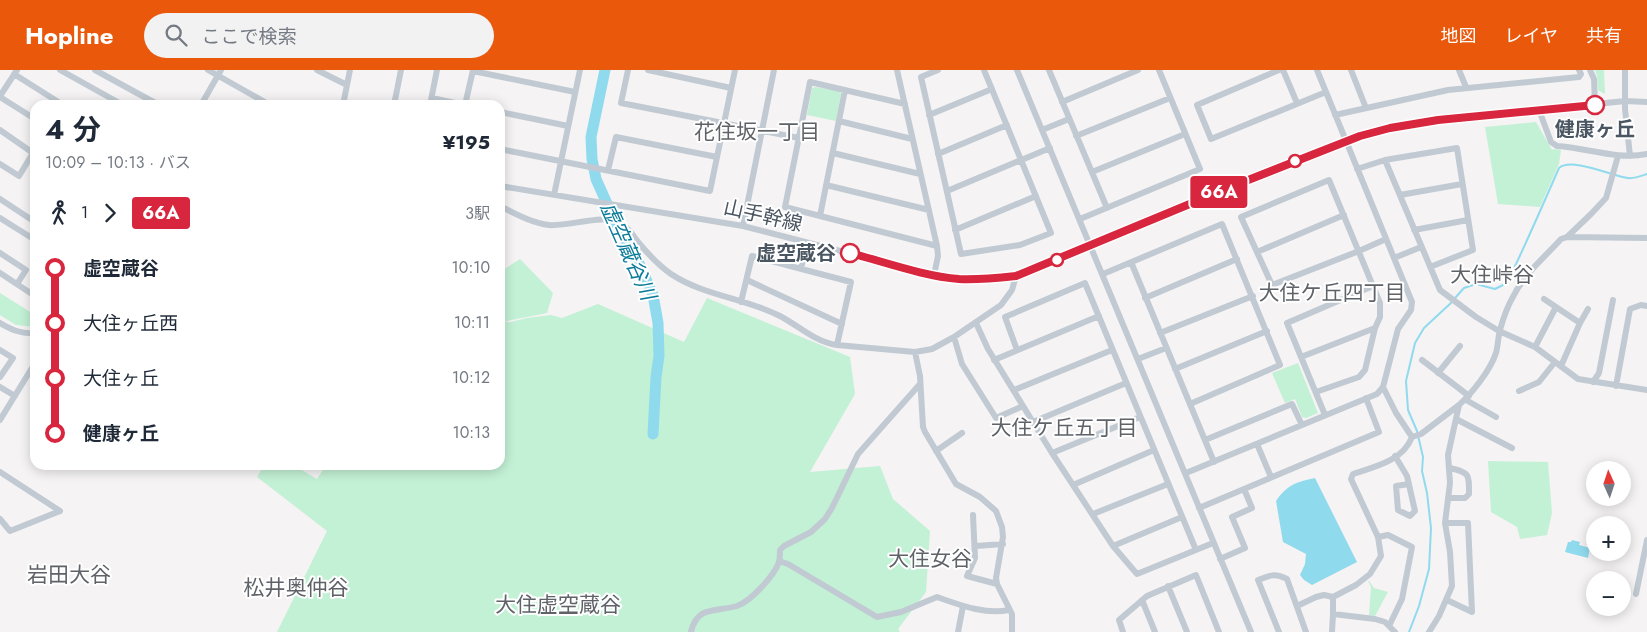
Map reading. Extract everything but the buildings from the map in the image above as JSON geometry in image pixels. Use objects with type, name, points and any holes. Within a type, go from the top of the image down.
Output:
[{"type":"street","points":[[60,70],[114,100]]},
{"type":"street","points":[[95,70],[150,100]]},
{"type":"street","points":[[208,70],[219,73],[262,100]]},
{"type":"street","points":[[317,70],[347,85]]},
{"type":"street","points":[[344,100],[350,70]]},
{"type":"street","points":[[395,100],[401,70]]},
{"type":"street","points":[[431,100],[437,70]]},
{"type":"street","points":[[466,100],[473,70],[575,92]]},
{"type":"street","points":[[554,195],[580,70]]},
{"type":"street","points":[[628,70],[621,103],[799,138]]},
{"type":"street","points":[[648,70],[731,88]]},
{"type":"street","points":[[505,150],[710,192],[734,70]]},
{"type":"street","points":[[743,226],[774,70]]},
{"type":"street","points":[[897,70],[937,246],[938,256],[934,275]]},
{"type":"street","points":[[938,70],[921,77],[961,254],[1020,245],[1051,232],[984,70]]},
{"type":"street","points":[[1017,70],[1251,632]]},
{"type":"street","points":[[1049,70],[1107,208]]},
{"type":"street","points":[[1062,102],[1138,70]]},
{"type":"street","points":[[1080,219],[1200,170],[1159,70]]},
{"type":"street","points":[[1279,70],[1197,105],[1211,140],[1326,92]]},
{"type":"street","points":[[1283,70],[1297,104]]},
{"type":"street","points":[[1186,473],[1377,394],[1383,387],[1398,329],[1411,310],[1412,302],[1317,70]]},
{"type":"street","points":[[1354,70],[1366,108]]},
{"type":"street","points":[[1460,70],[1466,87]]},
{"type":"street","points":[[1335,114],[1466,87],[1579,77],[1579,70]]},
{"type":"street","points":[[1590,70],[1594,79],[1595,105]]},
{"type":"street","points":[[1624,70],[1630,156]]},
{"type":"street","points":[[30,116],[0,96],[15,72],[56,100]]},
{"type":"street","points":[[204,100],[219,73]]},
{"type":"street","points":[[905,104],[810,82],[784,208],[937,246]]},
{"type":"street","points":[[929,116],[992,89]]},
{"type":"street","points":[[820,216],[845,90]]},
{"type":"street","points":[[1076,136],[1170,98]]},
{"type":"street","name":"山手幹線","points":[[505,187],[743,226],[934,275],[956,279],[981,280],[1016,276],[1346,141],[1390,128],[1438,120],[1625,101],[1647,102]]},
{"type":"street","points":[[1539,110],[1551,142],[1557,146],[1618,156],[1647,154]]},
{"type":"street","points":[[505,113],[568,126]]},
{"type":"street","points":[[1042,130],[1069,119]]},
{"type":"street","points":[[839,121],[912,139]]},
{"type":"street","points":[[938,154],[1007,125]]},
{"type":"street","points":[[0,130],[30,151]]},
{"type":"street","points":[[1092,172],[1185,134]]},
{"type":"street","points":[[608,170],[616,137],[717,157]]},
{"type":"street","points":[[947,191],[1050,148]]},
{"type":"street","points":[[1357,169],[1385,160],[1457,148],[1473,250],[1430,267]]},
{"type":"street","points":[[833,153],[920,174]]},
{"type":"street","points":[[1297,606],[1324,595],[1333,597],[1356,585],[1370,574],[1382,556],[1378,537],[1352,479],[1353,474],[1374,468],[1405,450],[1416,436],[1459,406],[1467,398],[1496,353],[1500,331],[1513,296],[1523,280],[1561,239],[1567,236],[1606,198],[1618,156]]},
{"type":"street","points":[[0,164],[19,176],[30,158]]},
{"type":"street","points":[[1385,160],[1440,290],[1476,317],[1500,331],[1535,347],[1578,379],[1647,389]]},
{"type":"street","points":[[1316,392],[1359,377],[1365,370],[1375,328],[1380,316],[1380,303],[1374,286],[1359,251],[1344,215],[1328,180],[1241,216],[1272,286],[1359,251],[1386,239]]},
{"type":"street","points":[[1400,195],[1462,184]]},
{"type":"street","points":[[826,185],[929,210]]},
{"type":"street","points":[[956,230],[1036,196]]},
{"type":"street","points":[[0,200],[30,219]]},
{"type":"street","points":[[505,208],[527,219],[551,225],[608,220],[619,221],[654,260],[672,274],[696,287],[779,316],[827,344],[915,352],[932,349],[994,311],[1008,297],[1016,276]]},
{"type":"street","points":[[1257,252],[1344,215]]},
{"type":"street","points":[[0,218],[30,237]]},
{"type":"street","points":[[1414,230],[1468,220]]},
{"type":"street","points":[[1103,274],[1222,224],[1280,366],[1190,404]]},
{"type":"street","points":[[1567,236],[1647,238]]},
{"type":"street","points":[[800,268],[808,243]]},
{"type":"street","points":[[1394,258],[1421,247]]},
{"type":"street","points":[[0,253],[26,270],[17,284]]},
{"type":"street","points":[[741,302],[752,256],[851,282],[837,345]]},
{"type":"street","points":[[1146,298],[1237,259]]},
{"type":"street","points":[[1131,262],[1214,462]]},
{"type":"street","points":[[0,273],[30,293]]},
{"type":"street","points":[[747,280],[842,324]]},
{"type":"street","points":[[1017,350],[1004,317],[1084,283],[1196,550]]},
{"type":"street","points":[[1325,415],[1287,323],[1374,286]]},
{"type":"street","points":[[1160,334],[1253,296]]},
{"type":"street","points":[[1544,299],[1580,322]]},
{"type":"street","points":[[1593,382],[1600,373],[1613,300]]},
{"type":"street","points":[[1616,386],[1630,309],[1641,305],[1647,306]]},
{"type":"street","points":[[1535,347],[1556,307]]},
{"type":"street","points":[[1519,391],[1539,382],[1558,364],[1588,309]]},
{"type":"street","points":[[994,360],[1098,316]]},
{"type":"street","points":[[0,323],[12,330],[30,333]]},
{"type":"street","points":[[976,323],[994,360],[1052,453],[1113,546],[1136,574],[1213,543]]},
{"type":"street","points":[[1301,357],[1375,328]]},
{"type":"street","points":[[1175,369],[1267,331]]},
{"type":"street","points":[[954,337],[962,364],[996,418],[1024,406]]},
{"type":"street","points":[[1438,374],[1460,346]]},
{"type":"street","points":[[1138,359],[1166,348]]},
{"type":"street","points":[[0,350],[13,358],[0,377]]},
{"type":"street","points":[[1014,390],[1112,350]]},
{"type":"street","points":[[915,352],[920,376],[923,427],[956,484],[980,497],[996,511],[1002,528],[1003,544],[996,578],[997,584],[1012,614],[1012,632]]},
{"type":"street","points":[[1422,360],[1467,398],[1496,417]]},
{"type":"street","points":[[0,420],[30,371]]},
{"type":"street","points":[[1033,422],[1126,383]]},
{"type":"street","points":[[691,632],[694,622],[701,615],[712,609],[736,606],[748,601],[770,577],[779,561],[780,550],[811,532],[825,520],[858,454],[920,384]]},
{"type":"street","points":[[0,387],[15,396]]},
{"type":"street","points":[[1383,387],[1396,413],[1416,436]]},
{"type":"street","points":[[1199,508],[1379,432],[1366,398]]},
{"type":"street","points":[[1205,440],[1292,404],[1302,425]]},
{"type":"street","points":[[1429,632],[1440,616],[1452,586],[1450,552],[1444,523],[1450,468],[1448,454],[1459,406]]},
{"type":"street","points":[[1052,453],[1140,417]]},
{"type":"street","points":[[1456,419],[1512,448]]},
{"type":"street","points":[[936,451],[962,434]]},
{"type":"street","points":[[1256,444],[1271,477]]},
{"type":"street","points":[[1073,484],[1154,450]]},
{"type":"street","points":[[1396,456],[1407,476],[1409,484],[1415,511],[1410,516],[1398,510],[1396,486],[1409,484]]},
{"type":"street","points":[[1448,498],[1465,498],[1469,494],[1469,477],[1465,472],[1450,468]]},
{"type":"street","points":[[0,472],[60,511],[10,532],[0,520]]},
{"type":"street","points":[[1093,514],[1168,484]]},
{"type":"street","points":[[1220,559],[1245,548],[1232,517],[1252,508],[1244,489]]},
{"type":"street","points":[[973,515],[976,546],[975,558],[967,576],[997,584]]},
{"type":"street","points":[[1113,546],[1182,517]]},
{"type":"street","points":[[1444,523],[1468,523],[1472,612],[1447,600]]},
{"type":"street","points":[[1378,537],[1388,535],[1412,547],[1402,599],[1389,626]]},
{"type":"street","points":[[1636,594],[1647,540]]},
{"type":"street","points":[[976,546],[1003,544]]},
{"type":"street","points":[[779,561],[788,564],[877,617],[901,612],[937,597],[963,606],[996,613],[1009,610]]},
{"type":"street","points":[[1279,632],[1258,580],[1272,574],[1286,580],[1306,632]]},
{"type":"street","points":[[1123,632],[1119,620],[1147,596],[1196,575],[1219,632]]},
{"type":"street","points":[[1168,586],[1187,632]]},
{"type":"street","points":[[1332,632],[1333,597]]},
{"type":"street","points":[[1142,600],[1155,632]]},
{"type":"street","points":[[958,632],[963,606]]},
{"type":"street","points":[[1333,614],[1386,622],[1395,632]]},
{"type":"green space","points":[[1595,70],[1604,70],[1605,94],[1598,90]]},
{"type":"green space","points":[[812,88],[840,91],[836,121],[807,115]]},
{"type":"green space","points":[[1536,122],[1552,150],[1561,150],[1559,164],[1540,207],[1498,204],[1485,127]]},
{"type":"green space","points":[[520,259],[553,293],[547,313],[505,321],[505,269]]},
{"type":"green space","points":[[0,293],[30,312],[30,326],[16,325],[0,315]]},
{"type":"green space","points":[[707,298],[850,357],[855,394],[810,472],[880,466],[893,499],[930,531],[926,592],[898,629],[900,632],[277,632],[327,531],[257,477],[261,470],[302,470],[317,479],[323,470],[505,470],[505,322],[551,315],[562,318],[598,304],[684,342]]},
{"type":"green space","points":[[1298,363],[1318,413],[1306,418],[1302,417],[1295,399],[1285,403],[1272,373]]},
{"type":"green space","points":[[1488,461],[1548,462],[1552,513],[1547,535],[1520,539],[1517,527],[1491,512]]},
{"type":"green space","points":[[1368,581],[1374,588],[1388,592],[1375,616],[1369,615],[1371,587]]},
{"type":"water","points":[[1315,478],[1357,562],[1312,585],[1300,575],[1305,564],[1306,554],[1283,542],[1276,501],[1292,485]]},
{"type":"water","points":[[1572,540],[1580,542],[1579,545],[1586,547],[1586,557],[1565,552],[1568,542]]},
{"type":"waterway","name":"虚空蔵谷川","points":[[605,70],[591,137],[592,159],[596,179],[617,226],[637,259],[653,295],[658,323],[659,356],[653,434]]},
{"type":"waterway","points":[[1455,298],[1464,288],[1476,284],[1495,289],[1507,283],[1559,168],[1565,165],[1582,166],[1630,178],[1647,174]]},
{"type":"waterway","points":[[1409,632],[1419,606],[1429,569],[1431,528],[1427,493],[1422,471],[1423,457],[1417,431],[1408,410],[1406,381],[1415,343],[1424,328],[1452,302]]},
{"type":"bus line","name":"66A","points":[[850,253],[956,279],[981,280],[1016,276],[1331,146],[1360,136],[1390,128],[1438,120],[1595,105]]},
{"type":"place","name":"健康ヶ丘","points":[[1595,105]]},
{"type":"place","name":"虚空蔵谷","points":[[850,253]]},
{"type":"district","name":"花住坂一丁目","points":[[757,132]]},
{"type":"district","name":"大住峠谷","points":[[1492,275]]},
{"type":"district","name":"大住ケ丘四丁目","points":[[1332,293]]},
{"type":"district","name":"大住ケ丘五丁目","points":[[1064,428]]},
{"type":"district","name":"大住女谷","points":[[930,559]]},
{"type":"district","name":"岩田大谷","points":[[69,575]]},
{"type":"district","name":"松井奥仲谷","points":[[296,588]]},
{"type":"district","name":"大住虚空蔵谷","points":[[558,605]]}]
